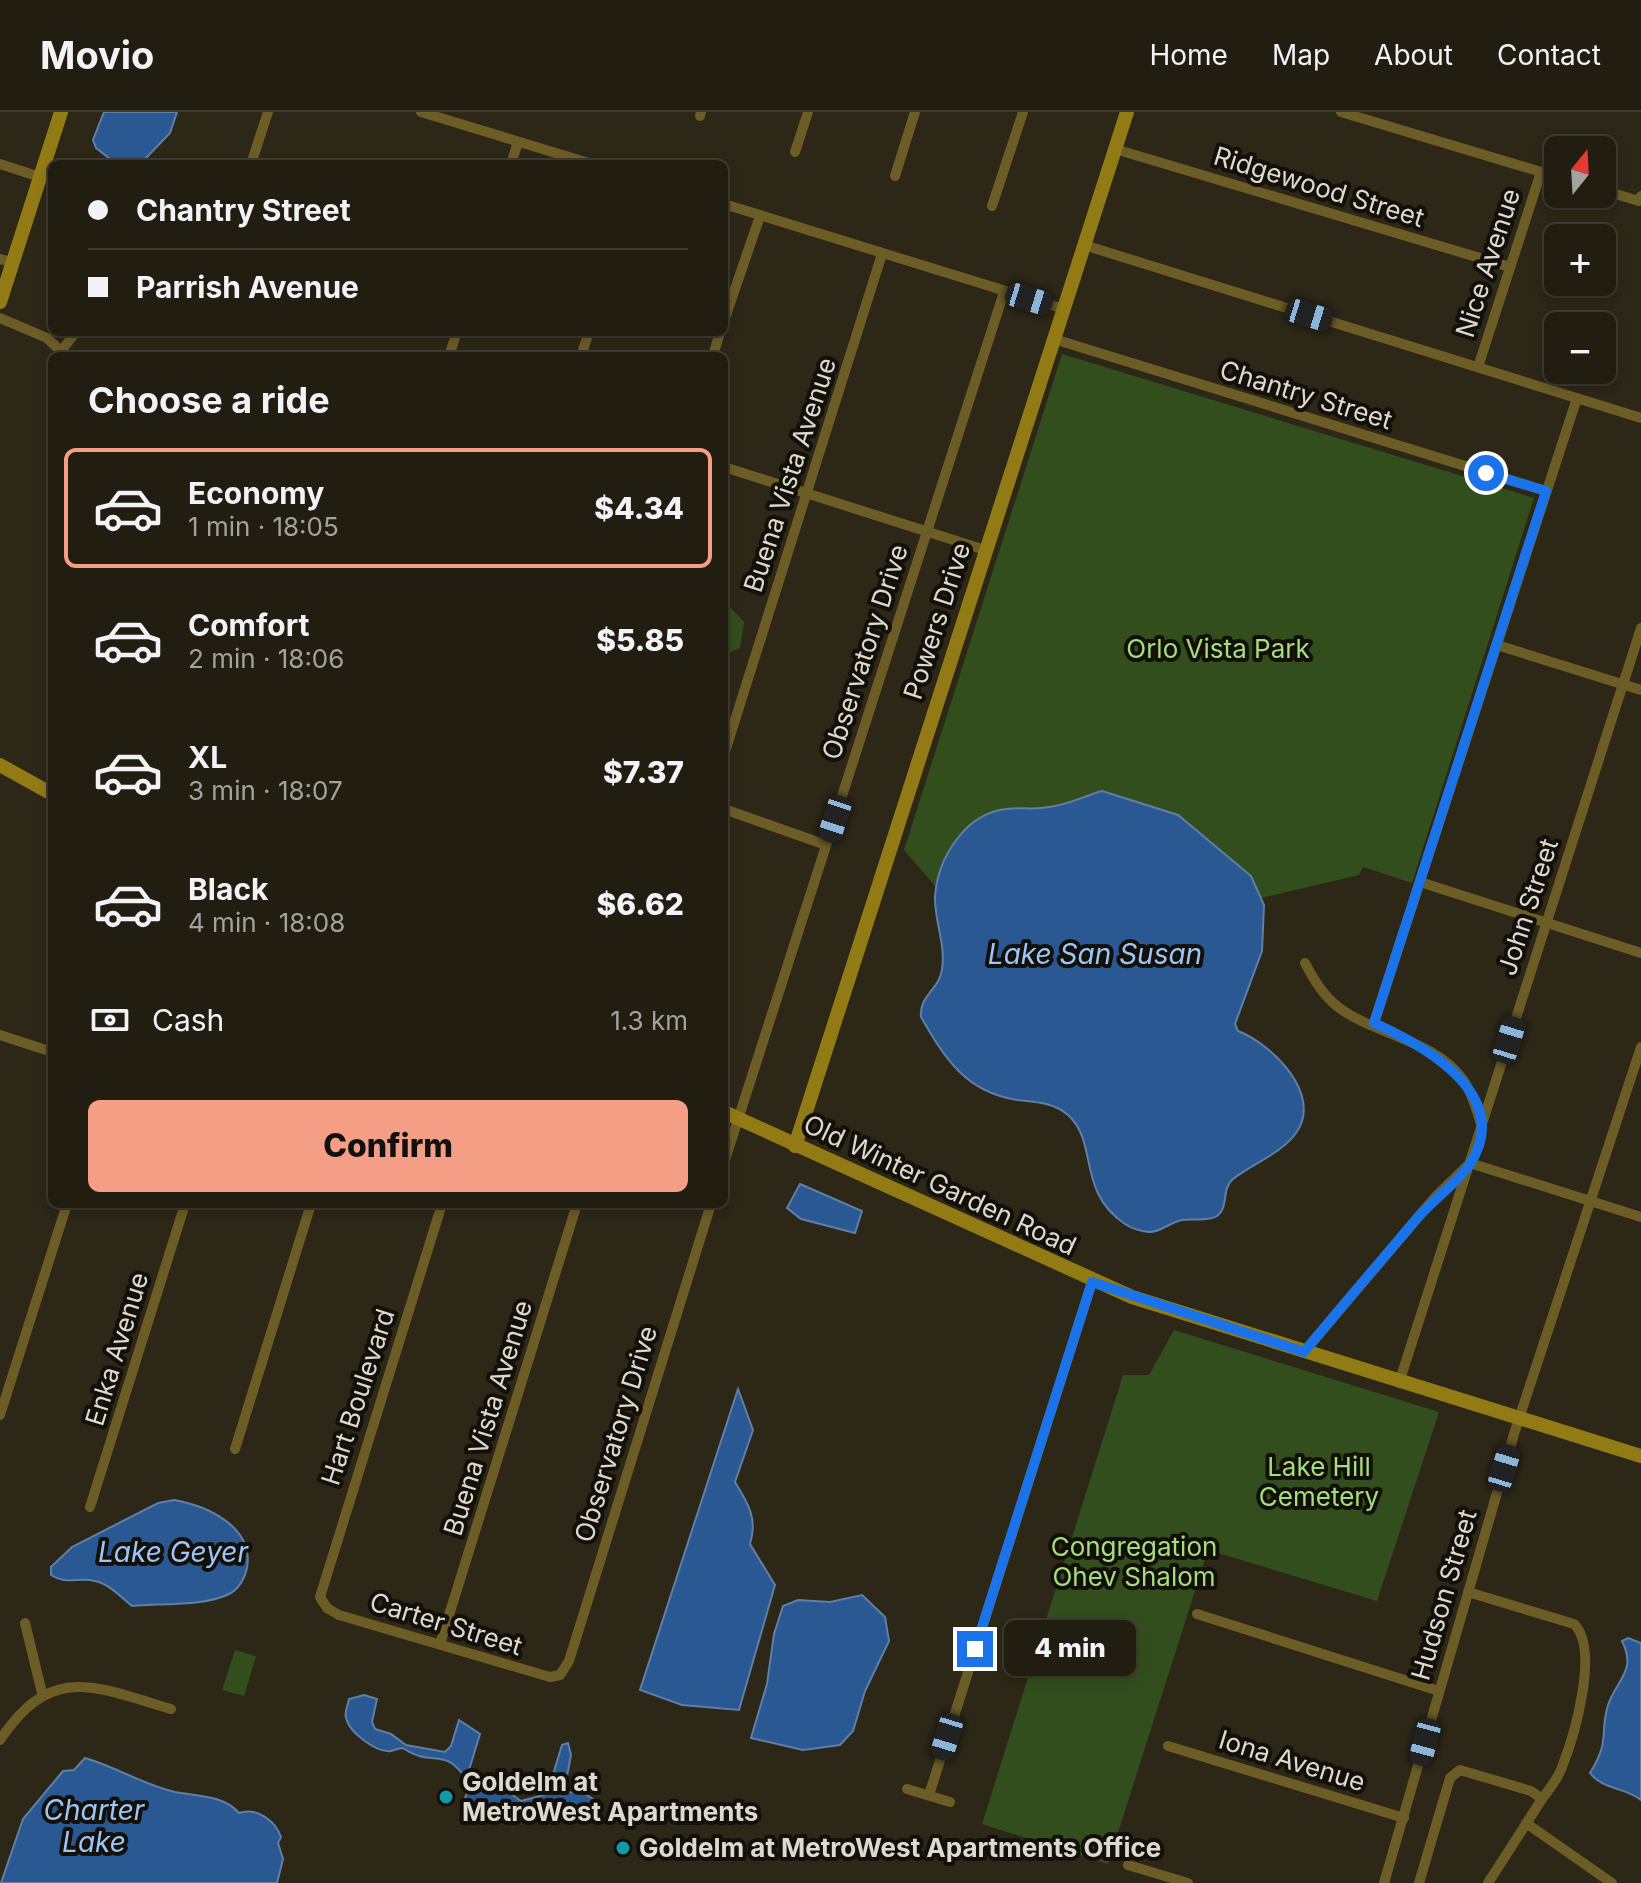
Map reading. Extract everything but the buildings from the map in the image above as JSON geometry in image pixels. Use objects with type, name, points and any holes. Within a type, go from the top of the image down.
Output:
[{"type":"main road","points":[[0,302],[6,261],[40,177],[61,112]]},
{"type":"main road","name":"Powers Drive","points":[[795,1146],[1127,112]]},
{"type":"main road","points":[[0,765],[48,794]]},
{"type":"main road","points":[[0,776],[48,794]]},
{"type":"main road","name":"Old Winter Garden Road","points":[[731,1116],[1092,1282],[1399,1383],[1641,1456]]},
{"type":"street","points":[[252,160],[268,112]]},
{"type":"street","points":[[421,112],[579,160]]},
{"type":"street","points":[[795,152],[808,112]]},
{"type":"street","points":[[895,176],[915,112]]},
{"type":"street","points":[[992,206],[1023,112]]},
{"type":"street","points":[[1341,112],[1544,173]]},
{"type":"street","points":[[512,160],[518,142]]},
{"type":"street","name":"Ridgewood Street","points":[[1115,149],[1510,267]]},
{"type":"street","points":[[0,164],[40,177]]},
{"type":"street","name":"Nice Avenue","points":[[1478,367],[1541,172]]},
{"type":"street","points":[[1616,193],[1640,198]]},
{"type":"street","points":[[728,205],[1064,309]]},
{"type":"street","points":[[728,309],[760,216]]},
{"type":"street","points":[[1084,245],[1641,418]]},
{"type":"street","name":"Buena Vista Avenue","points":[[728,743],[882,254]]},
{"type":"street","name":"Observatory Drive","points":[[728,1136],[731,1116],[826,845],[1004,292]]},
{"type":"street","points":[[0,318],[47,338],[62,352]]},
{"type":"street","name":"Chantry Street","points":[[1054,339],[1546,491]]},
{"type":"street","points":[[1374,1023],[1577,398]]},
{"type":"street","points":[[728,468],[985,550]]},
{"type":"street","name":"John Street","points":[[1399,1383],[1641,628]]},
{"type":"street","points":[[1497,645],[1641,690]]},
{"type":"street","points":[[728,810],[826,845]]},
{"type":"street","points":[[1420,882],[1641,953]]},
{"type":"street","points":[[1305,963],[1325,996],[1339,1008],[1374,1023],[1453,1069],[1474,1100],[1482,1127]]},
{"type":"street","points":[[1,1038],[48,1051]]},
{"type":"street","name":"Hudson Street","points":[[1384,1883],[1520,1419],[1641,1047]]},
{"type":"street","points":[[1304,1352],[1436,1196],[1470,1163],[1641,1217]]},
{"type":"street","points":[[1436,1196],[1456,1207]]},
{"type":"street","points":[[0,1415],[66,1208]]},
{"type":"street","name":"Enka Avenue","points":[[90,1507],[184,1208]]},
{"type":"street","points":[[235,1449],[310,1208]]},
{"type":"street","name":"Hart Boulevard","points":[[322,1603],[321,1585],[441,1208]]},
{"type":"street","name":"Buena Vista Avenue","points":[[440,1644],[576,1208]]},
{"type":"street","name":"Observatory Drive","points":[[560,1675],[569,1661],[710,1208]]},
{"type":"street","points":[[929,1795],[1092,1282]]},
{"type":"street","points":[[1468,1592],[1574,1624],[1584,1639],[1580,1703],[1561,1770],[1488,1883]]},
{"type":"street","name":"Carter Street","points":[[322,1603],[339,1615],[543,1676],[560,1675]]},
{"type":"street","points":[[1197,1614],[1439,1691]]},
{"type":"street","points":[[25,1623],[42,1693]]},
{"type":"street","points":[[0,1740],[22,1709],[42,1693],[76,1686],[103,1689],[171,1709]]},
{"type":"street","name":"Iona Avenue","points":[[1168,1746],[1404,1818]]},
{"type":"street","points":[[1419,1883],[1453,1772],[1460,1770],[1531,1791],[1542,1799]]},
{"type":"street","points":[[907,1789],[950,1802]]},
{"type":"street","points":[[1526,1823],[1612,1883]]},
{"type":"street","points":[[1128,1865],[1188,1883]]},
{"type":"green space","name":"Orlo Vista Park","points":[[1062,354],[1534,498],[1412,883],[1363,867],[1359,875],[1194,914],[962,917],[904,850]]},
{"type":"green space","points":[[731,608],[744,622],[740,648],[728,653],[728,609]]},
{"type":"green space","name":"Congregation Ohev Shalom","points":[[1174,1330],[1439,1412],[1377,1601],[1208,1550],[1108,1864],[982,1824],[1123,1375],[1149,1375]]},
{"type":"green space","points":[[235,1650],[256,1656],[244,1696],[222,1690]]},
{"type":"water","points":[[104,112],[177,112],[170,133],[145,159],[110,159],[96,148],[93,140]]},
{"type":"water","name":"Lake San Susan","points":[[1102,791],[1178,815],[1251,876],[1264,905],[1262,951],[1235,1024],[1238,1031],[1278,1058],[1290,1072],[1303,1102],[1303,1118],[1296,1133],[1275,1153],[1229,1183],[1221,1213],[1209,1219],[1182,1220],[1152,1232],[1130,1227],[1110,1211],[1094,1182],[1083,1139],[1068,1115],[1050,1105],[999,1096],[984,1090],[948,1060],[921,1017],[923,1003],[938,982],[942,969],[935,896],[942,867],[956,840],[978,819],[992,812],[1056,806]]},
{"type":"water","points":[[800,1184],[862,1211],[855,1233],[801,1219],[787,1208]]},
{"type":"water","points":[[738,1389],[753,1430],[735,1482],[748,1504],[752,1519],[750,1544],[775,1585],[739,1710],[682,1705],[640,1690]]},
{"type":"water","name":"Lake Geyer","points":[[174,1500],[214,1513],[236,1530],[243,1541],[247,1568],[241,1582],[231,1593],[209,1601],[132,1606],[100,1583],[62,1580],[51,1575],[51,1567],[72,1547],[158,1503]]},
{"type":"water","points":[[862,1595],[885,1617],[889,1641],[865,1691],[853,1731],[840,1745],[803,1750],[751,1738],[767,1684],[774,1634],[783,1606],[798,1600],[830,1602]]},
{"type":"water","points":[[1628,1638],[1641,1643],[1641,1800],[1601,1783],[1590,1773],[1603,1744],[1608,1705],[1627,1668],[1622,1641]]},
{"type":"water","points":[[364,1695],[377,1699],[372,1722],[375,1729],[391,1734],[406,1745],[445,1752],[451,1746],[459,1720],[480,1734],[469,1770],[476,1784],[506,1790],[521,1801],[547,1794],[562,1745],[568,1743],[571,1755],[565,1787],[568,1792],[585,1794],[598,1802],[598,1809],[545,1801],[537,1805],[528,1821],[487,1811],[465,1798],[470,1785],[453,1764],[423,1757],[403,1748],[391,1751],[378,1749],[358,1735],[348,1724],[346,1711],[349,1699]]},
{"type":"water","name":"Charter Lake","points":[[85,1758],[163,1789],[218,1800],[239,1813],[252,1812],[264,1816],[281,1837],[278,1843],[283,1859],[277,1883],[1,1883],[23,1819],[63,1771],[74,1770]]},
{"type":"place","name":"Goldelm at MetroWest Apartments","points":[[446,1797]]},
{"type":"place","name":"Goldelm at MetroWest Apartments Office","points":[[623,1848]]},
{"type":"route","points":[[975,1649],[1092,1282],[1304,1352],[1436,1196],[1470,1163],[1482,1127],[1465,1082],[1438,1058],[1374,1023],[1546,491],[1486,473]]},
{"type":"park label","name":"Lake Hill Cemetery","points":[[1319,1482]]}]
